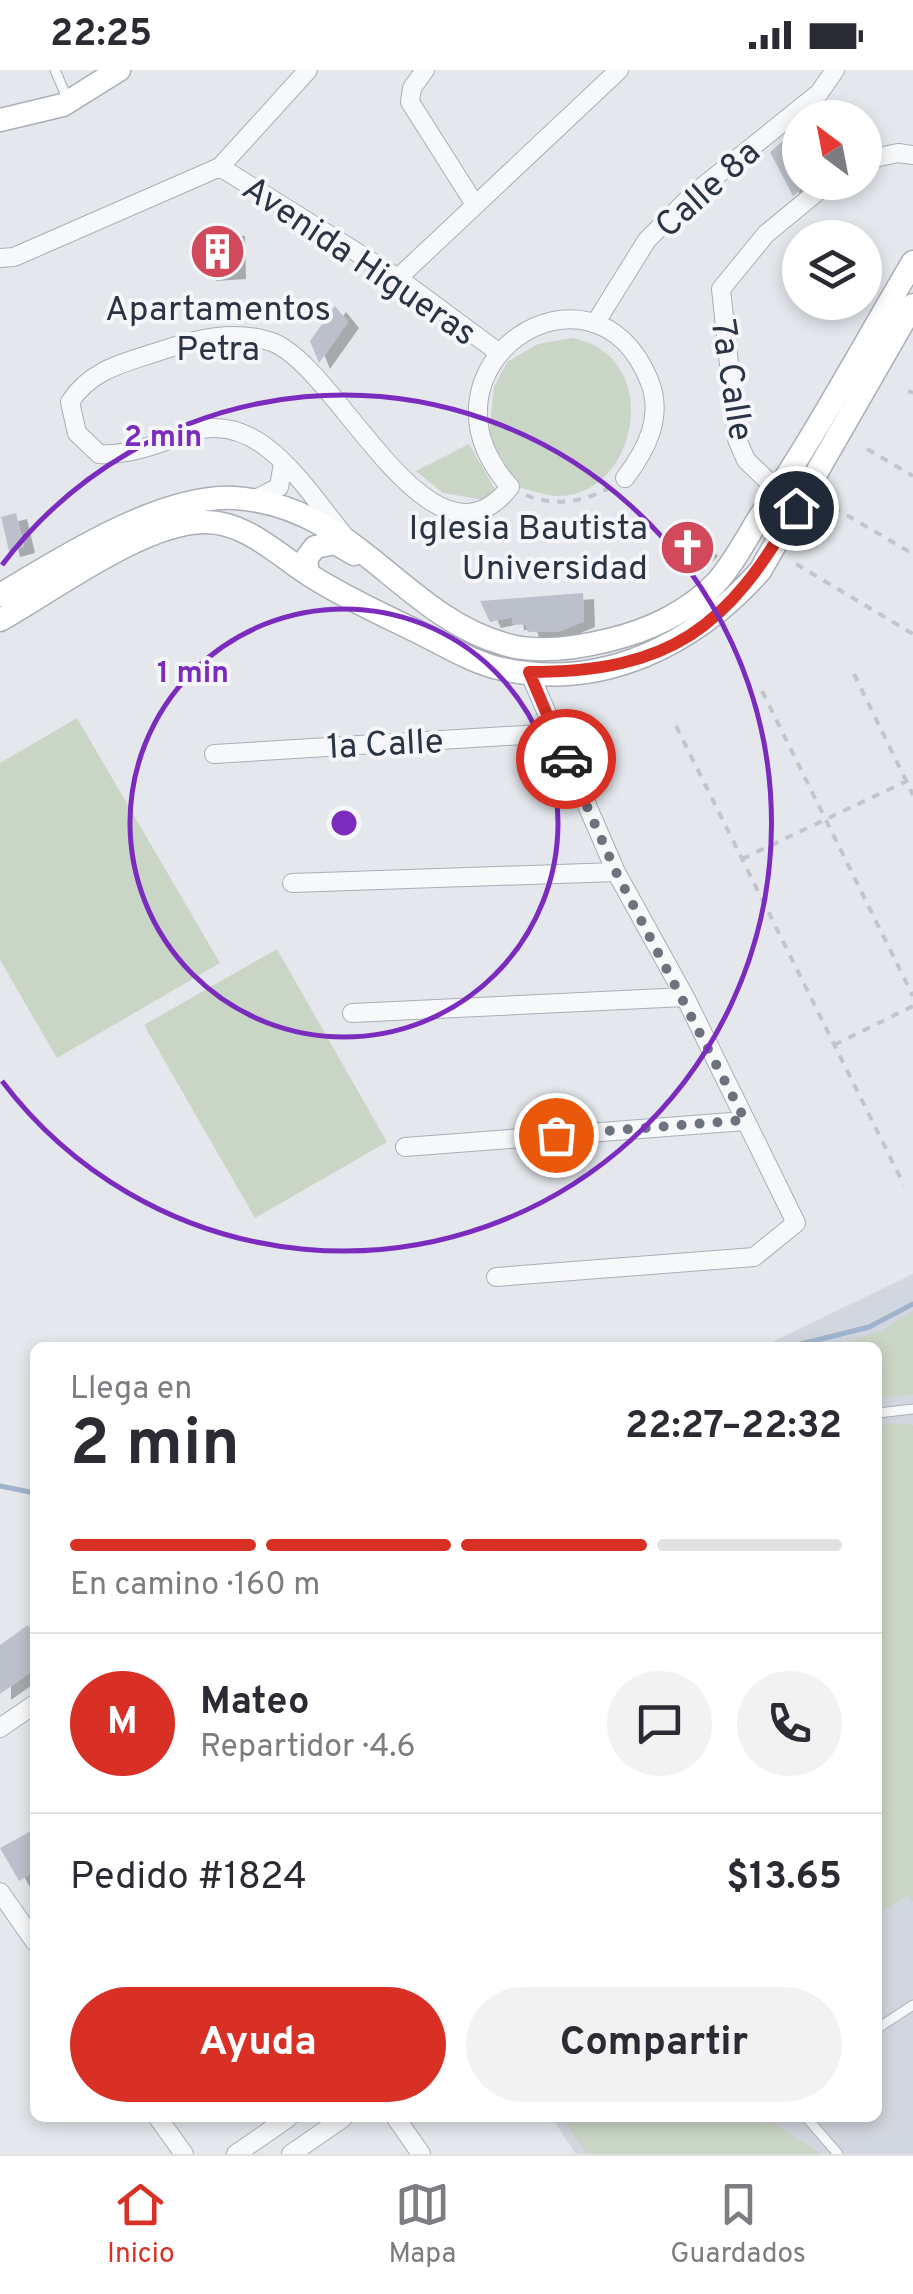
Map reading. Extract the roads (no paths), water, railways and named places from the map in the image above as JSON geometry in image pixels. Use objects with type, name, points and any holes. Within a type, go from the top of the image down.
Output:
[{"type":"main road","points":[[0,120],[69,102],[119,70]]},
{"type":"main road","points":[[0,596],[166,510],[217,498],[252,501],[312,517],[344,535],[443,612],[504,644],[531,649],[594,644],[667,620],[716,583],[778,491],[913,262]]},
{"type":"main road","points":[[0,620],[177,525],[207,521],[239,528],[359,605],[472,659],[529,672],[604,669],[640,659],[690,636],[727,607],[760,571],[913,305]]},
{"type":"main road","points":[[308,574],[306,560],[322,544],[336,543],[379,565],[390,584],[376,602],[359,605]]},
{"type":"street","points":[[220,167],[308,70]]},
{"type":"street","points":[[425,70],[412,88],[410,102],[474,202]]},
{"type":"street","points":[[398,278],[474,202],[619,70]]},
{"type":"street","name":"Calle 8a","points":[[596,322],[648,240],[691,196],[819,93],[835,70]]},
{"type":"street","points":[[882,156],[913,155]]},
{"type":"street","name":"Avenida Higueras","points":[[0,258],[14,257],[220,167],[398,278],[498,352]]},
{"type":"street","name":"7a Calle","points":[[778,491],[746,460],[736,440],[721,289],[766,234],[807,200]]},
{"type":"street","name":"Avenida Higueras","points":[[283,463],[237,428],[217,425],[127,453],[99,454],[77,433],[70,402],[96,373],[199,338],[271,342],[299,357],[410,485],[446,512],[462,516],[497,504],[510,487],[484,451],[476,407],[483,378],[498,352],[523,332],[553,320],[596,322]]},
{"type":"street","points":[[596,322],[641,360],[653,390],[654,422],[645,452],[624,478]]},
{"type":"street","points":[[252,501],[278,487],[283,463]]},
{"type":"street","points":[[283,463],[344,535]]},
{"type":"street","points":[[496,1277],[754,1258],[796,1223],[684,997],[616,872],[529,672]]},
{"type":"street","name":"1a Calle","points":[[214,754],[555,733]]},
{"type":"street","points":[[292,884],[616,872]]},
{"type":"street","points":[[352,1014],[684,997]]},
{"type":"street","points":[[406,1147],[745,1120]]},
{"type":"street","points":[[0,1728],[30,1707]]},
{"type":"street","points":[[0,1892],[30,1935]]},
{"type":"street","points":[[161,2122],[184,2154]]},
{"type":"street","points":[[236,2154],[282,2122]]},
{"type":"street","points":[[291,2154],[337,2122]]},
{"type":"street","points":[[399,2122],[422,2154]]},
{"type":"lane","points":[[55,70],[69,102]]},
{"type":"lane","points":[[882,1413],[913,1408]]},
{"type":"lane","points":[[882,2025],[913,2005]]},
{"type":"lane","points":[[810,2122],[838,2154]]},
{"type":"waterway","points":[[809,1342],[869,1327],[913,1304]]},
{"type":"waterway","points":[[0,1486],[30,1492]]},
{"type":"place","name":"Apartamentos Petra","points":[[218,252]]},
{"type":"place","name":"Iglesia Bautista Universidad","points":[[687,547]]}]
